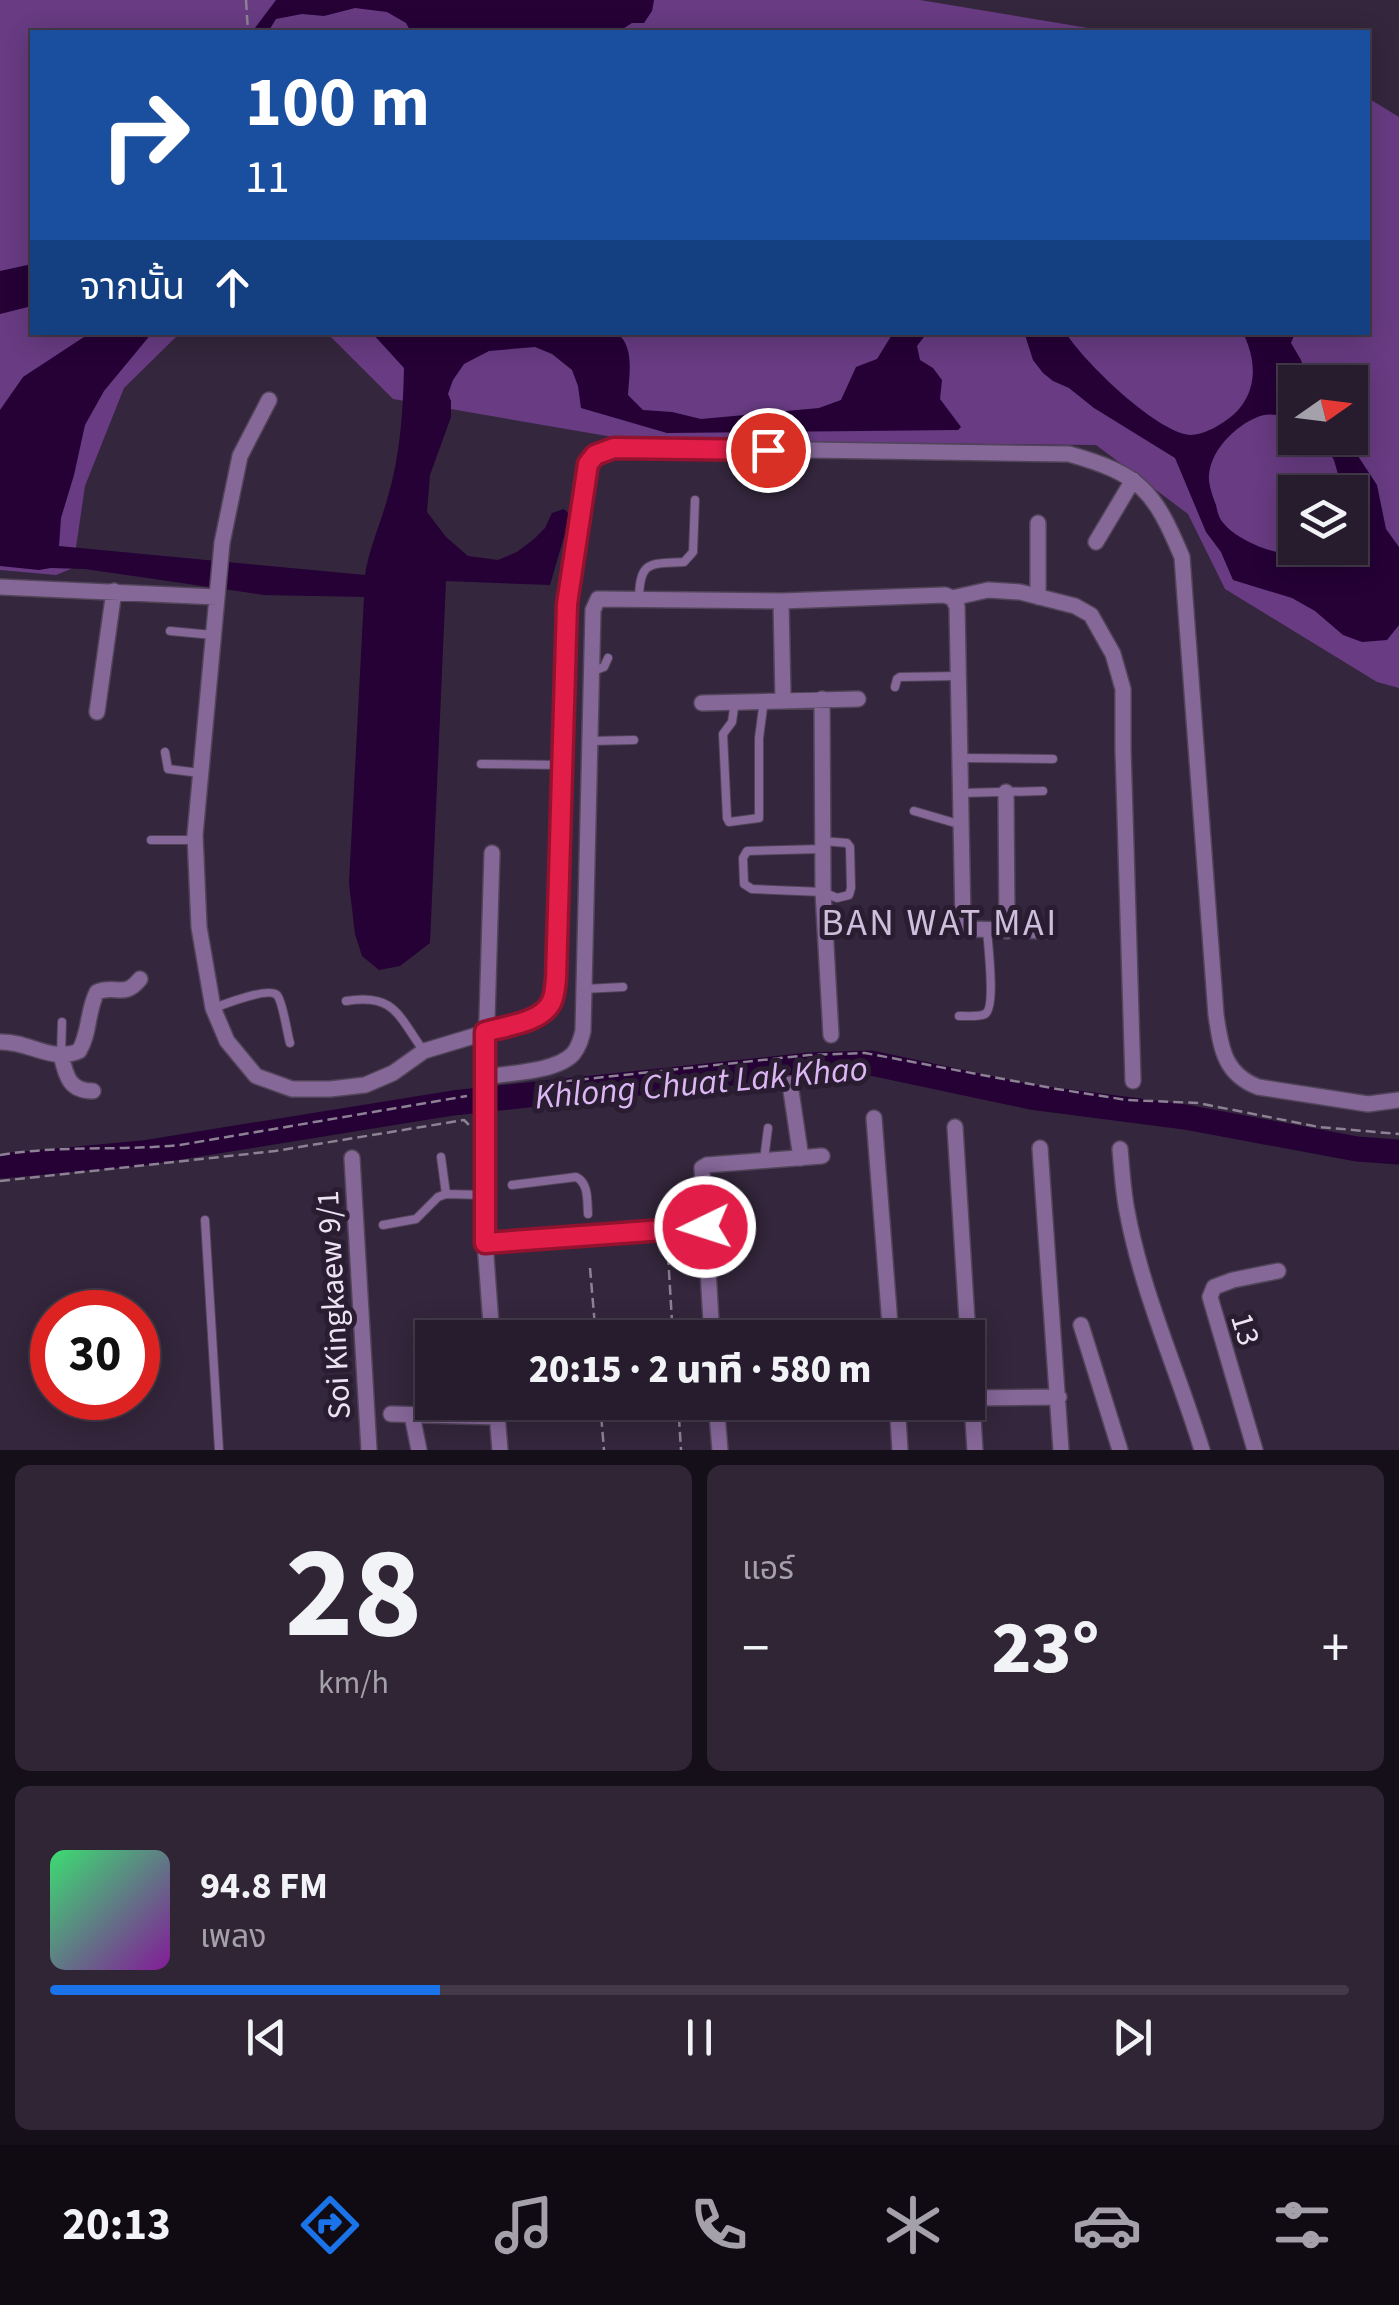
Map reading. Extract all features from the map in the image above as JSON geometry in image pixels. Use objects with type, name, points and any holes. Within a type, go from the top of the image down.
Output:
[{"type":"street","points":[[268,400],[240,456],[222,544],[195,840],[200,927],[213,1008],[227,1041],[256,1076],[292,1089],[364,1085],[393,1073],[424,1051],[534,1018],[553,1000],[567,604],[588,464],[595,455],[614,448],[1068,454],[1106,464],[1133,480],[1155,501],[1182,558],[1216,1015],[1226,1059],[1244,1082],[1258,1087],[1368,1104],[1399,1100]]},
{"type":"street","points":[[1096,542],[1133,480]]},
{"type":"street","points":[[1038,524],[1038,597]]},
{"type":"street","points":[[0,586],[217,594]]},
{"type":"street","points":[[483,1088],[556,1066],[572,1056],[583,1031],[595,602],[606,598],[952,598],[988,590],[1020,592],[1075,606],[1091,615],[1113,654],[1123,690],[1132,1081]]},
{"type":"street","points":[[97,712],[114,591]]},
{"type":"street","points":[[952,598],[957,606],[964,924],[968,929],[1045,931]]},
{"type":"street","points":[[781,601],[782,700]]},
{"type":"street","points":[[822,699],[823,892],[831,1036]]},
{"type":"street","points":[[702,703],[858,699]]},
{"type":"street","points":[[1006,792],[1007,932]]},
{"type":"street","points":[[491,1320],[485,1243],[483,1088],[492,853]]},
{"type":"street","points":[[0,1042],[18,1042],[61,1055],[79,1051],[96,992],[125,991],[140,978]]},
{"type":"street","points":[[61,1055],[70,1084],[93,1092]]},
{"type":"street","points":[[790,1084],[800,1158]]},
{"type":"street","points":[[874,1118],[891,1320]]},
{"type":"street","points":[[955,1127],[966,1320]]},
{"type":"street","points":[[1040,1148],[1062,1450]]},
{"type":"street","points":[[1120,1149],[1126,1210],[1149,1296],[1202,1450]]},
{"type":"street","points":[[711,1320],[702,1168],[706,1164],[822,1156]]},
{"type":"street","name":"Soi Kingkaew 9/1","points":[[352,1158],[368,1450]]},
{"type":"street","points":[[485,1243],[705,1227]]},
{"type":"street","name":"13","points":[[1254,1450],[1210,1297],[1214,1287],[1278,1271]]},
{"type":"street","points":[[1081,1325],[1120,1450]]},
{"type":"street","points":[[985,1398],[1059,1396]]},
{"type":"street","points":[[391,1414],[415,1415]]},
{"type":"street","points":[[412,1415],[419,1450]]},
{"type":"street","points":[[498,1420],[500,1450]]},
{"type":"street","points":[[718,1420],[720,1450]]},
{"type":"street","points":[[898,1420],[900,1450]]},
{"type":"street","points":[[973,1420],[976,1450]]},
{"type":"lane","points":[[638,598],[644,569],[653,564],[684,562],[693,552],[696,500]]},
{"type":"lane","points":[[170,631],[213,635]]},
{"type":"lane","points":[[592,672],[604,666],[608,658]]},
{"type":"lane","points":[[896,687],[900,676],[958,676]]},
{"type":"lane","points":[[735,701],[732,722],[722,734],[727,818],[735,823],[756,820],[759,815],[759,738],[764,700]]},
{"type":"lane","points":[[590,742],[634,740]]},
{"type":"lane","points":[[165,752],[168,769],[201,774]]},
{"type":"lane","points":[[960,758],[1053,759]]},
{"type":"lane","points":[[481,764],[562,765]]},
{"type":"lane","points":[[961,793],[1043,791]]},
{"type":"lane","points":[[914,811],[962,825]]},
{"type":"lane","points":[[151,840],[195,840]]},
{"type":"lane","points":[[847,843],[850,847],[849,894],[838,898],[823,892],[746,887],[743,858],[747,851],[822,845],[847,843]]},
{"type":"lane","points":[[959,1016],[988,1011],[991,998],[987,930]]},
{"type":"lane","points":[[584,989],[623,988]]},
{"type":"lane","points":[[213,1008],[272,992],[281,1005],[290,1043]]},
{"type":"lane","points":[[346,1001],[366,998],[393,1008],[424,1051]]},
{"type":"lane","points":[[61,1055],[62,1022]]},
{"type":"lane","points":[[764,1160],[768,1128]]},
{"type":"lane","points":[[440,1158],[446,1194]]},
{"type":"lane","points":[[512,1185],[576,1176],[586,1186],[588,1214]]},
{"type":"lane","points":[[383,1225],[416,1219],[446,1194],[485,1194]]},
{"type":"lane","points":[[205,1220],[218,1450]]},
{"type":"lane","points":[[706,1252],[744,1253]]},
{"type":"path","points":[[246,0],[248,30]]},
{"type":"path","points":[[538,1085],[810,1055],[865,1053],[1127,1100],[1198,1104],[1319,1127],[1399,1134]]},
{"type":"path","points":[[0,1155],[32,1150],[142,1149],[180,1144],[483,1088]]},
{"type":"path","points":[[0,1180],[275,1151],[464,1120],[486,1141]]},
{"type":"path","points":[[668,1255],[673,1320]]},
{"type":"path","points":[[590,1268],[594,1320]]},
{"type":"path","points":[[602,1420],[604,1450]]},
{"type":"path","points":[[679,1420],[681,1450]]},
{"type":"shaded area","points":[[0,0],[920,0],[1100,30],[30,30],[30,335],[178,335],[124,388],[85,486],[73,568],[56,575],[0,570]]},
{"type":"shaded area","points":[[276,0],[654,0],[644,23],[632,23],[621,30],[410,30],[406,23],[387,12],[355,8],[324,16],[302,14],[276,19],[269,30],[254,30]]},
{"type":"shaded area","points":[[1370,99],[1399,117],[1399,688],[1377,682],[1225,589],[1188,514],[1096,445],[636,441],[393,399],[329,335],[1370,335]]},
{"type":"shaded area","points":[[30,264],[30,306],[0,314],[0,271]]},
{"type":"shaded area","points":[[87,335],[150,335],[104,391],[85,425],[61,518],[59,546],[365,575],[395,468],[404,385],[404,368],[374,335],[619,335],[629,353],[628,395],[643,410],[701,419],[819,408],[841,400],[856,367],[877,359],[892,335],[925,335],[917,346],[920,360],[942,380],[940,399],[961,427],[667,433],[581,408],[572,370],[552,354],[535,347],[489,351],[464,364],[448,394],[451,417],[430,475],[427,512],[446,537],[468,556],[498,560],[534,539],[552,513],[564,509],[568,523],[550,585],[446,581],[430,943],[400,966],[379,970],[362,956],[355,934],[349,883],[364,597],[264,595],[85,569],[0,566],[0,410],[23,377]]},
{"type":"shaded area","points":[[1025,335],[1068,335],[1104,377],[1140,409],[1190,435],[1205,432],[1231,417],[1247,397],[1253,373],[1244,335],[1294,335],[1291,343],[1303,365],[1278,365],[1278,415],[1255,418],[1237,430],[1215,455],[1209,475],[1219,516],[1226,527],[1242,538],[1278,552],[1278,565],[1368,565],[1368,475],[1338,475],[1331,455],[1357,455],[1377,485],[1386,529],[1399,547],[1399,625],[1387,640],[1362,642],[1343,635],[1292,598],[1233,580],[1221,552],[1206,532],[1175,458],[1043,373],[1033,360]]},
{"type":"waterway","name":"Khlong Chuat Lak Khao","points":[[0,1166],[143,1153],[453,1103],[809,1065],[871,1063],[1031,1097],[1185,1117],[1357,1149],[1399,1152]]},
{"type":"district","name":"BAN WAT MAI","points":[[940,922]]},
{"type":"route","points":[[705,1227],[485,1243],[485,1032],[534,1018],[553,1000],[567,604],[588,464],[595,455],[614,448],[768,450]]}]
